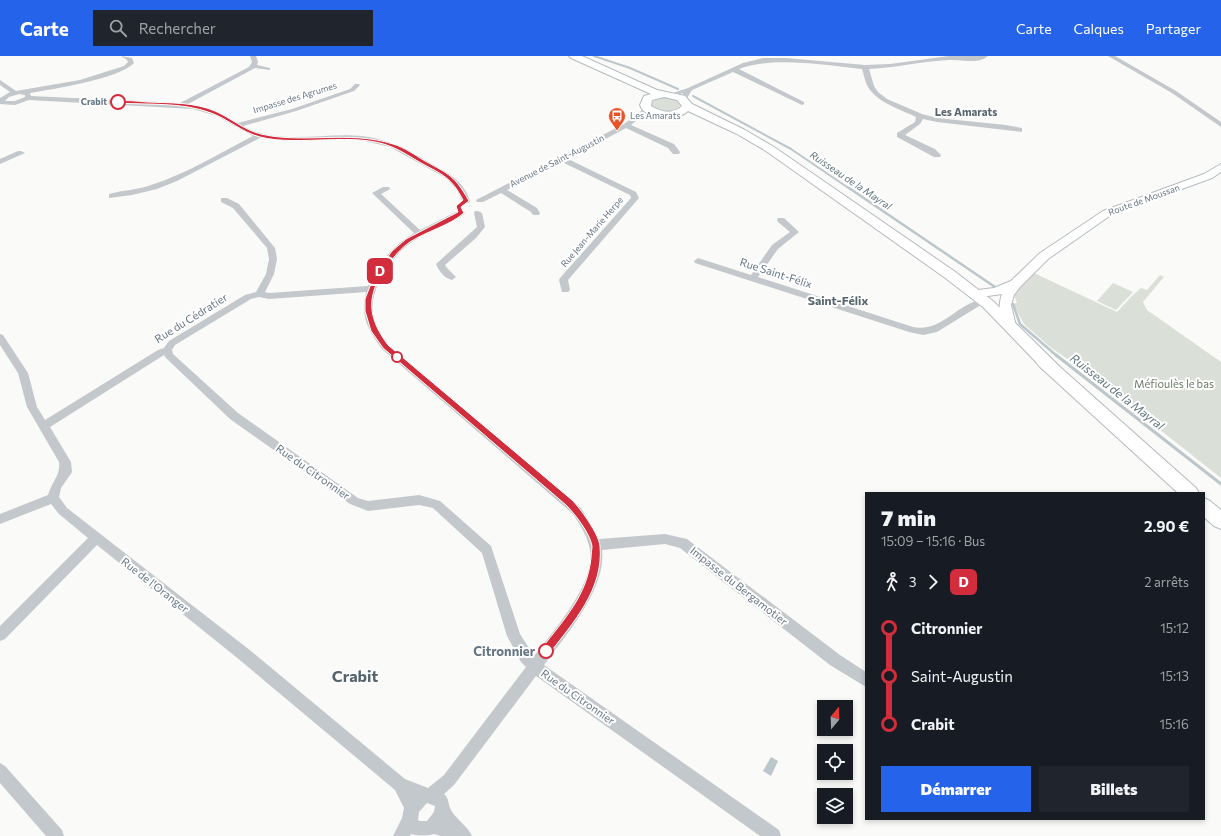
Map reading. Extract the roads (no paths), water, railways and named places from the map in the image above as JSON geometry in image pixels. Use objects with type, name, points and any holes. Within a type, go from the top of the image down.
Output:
[{"type":"main road","points":[[574,56],[654,92],[667,95],[686,103],[770,149],[909,246],[977,298],[1010,326],[1053,369]]},
{"type":"main road","points":[[626,79],[643,90],[647,103],[659,114],[692,114],[722,123]]},
{"type":"main road","points":[[647,103],[667,95]]},
{"type":"main road","points":[[679,113],[684,110],[686,103]]},
{"type":"main road","points":[[977,298],[1189,492]]},
{"type":"main road","points":[[1205,507],[1221,521]]},
{"type":"street","points":[[1,101],[18,93],[81,82],[126,67],[131,63],[130,59],[124,56]]},
{"type":"street","points":[[253,56],[255,57],[254,66]]},
{"type":"street","points":[[920,56],[930,60]]},
{"type":"street","points":[[667,95],[690,89],[760,58],[865,67],[896,66],[949,58],[978,59],[985,56]]},
{"type":"street","points":[[1111,56],[1174,92],[1221,125]]},
{"type":"street","points":[[181,105],[254,66],[268,69]]},
{"type":"street","points":[[865,67],[871,86],[876,93],[885,100],[920,116],[937,120],[1006,127],[1019,130]]},
{"type":"street","points":[[733,69],[802,103]]},
{"type":"street","points":[[0,82],[18,93],[28,94],[28,97],[181,105],[200,108],[214,112],[245,130],[260,135],[284,138],[361,139],[393,146],[446,175],[457,184],[466,201]]},
{"type":"street","name":"Impasse des Agrumes","points":[[237,125],[294,110],[352,90],[357,85]]},
{"type":"street","points":[[1,101],[16,104],[49,87]]},
{"type":"street","points":[[686,103],[686,93],[690,89]]},
{"type":"street","name":"Avenue de Saint-Augustin","points":[[480,200],[626,125],[642,114],[647,103]]},
{"type":"street","name":"Avenue de Saint-Augustin","points":[[634,120],[659,114]]},
{"type":"street","points":[[920,116],[918,123],[900,135],[937,155]]},
{"type":"street","points":[[626,125],[671,146],[676,152]]},
{"type":"street","points":[[112,196],[132,193],[154,187],[174,179],[260,135]]},
{"type":"street","points":[[0,162],[21,153]]},
{"type":"street","name":"Rue Jean-Marie Herpe","points":[[562,159],[633,194],[635,198],[563,280],[566,290]]},
{"type":"street","name":"Route de Moussan","points":[[1015,284],[1044,256],[1107,213],[1208,176],[1221,167]]},
{"type":"street","points":[[386,189],[376,193],[420,234]]},
{"type":"street","points":[[501,190],[534,210],[536,213]]},
{"type":"street","points":[[224,200],[236,206],[271,248],[273,259],[270,274],[259,294]]},
{"type":"street","points":[[435,802],[449,780],[576,611],[594,574],[596,545],[577,511],[569,502],[385,347],[374,331],[368,311],[368,299],[371,289],[383,266],[394,252],[420,234],[462,213],[478,213],[485,207],[483,202],[480,200],[466,201],[458,208],[462,213]]},
{"type":"street","points":[[452,277],[443,270],[440,264],[473,236],[481,227],[478,213]]},
{"type":"street","points":[[753,278],[770,252],[780,241],[795,232],[781,220]]},
{"type":"street","name":"Rue Saint-Félix","points":[[698,261],[922,332],[934,330],[973,304],[977,298]]},
{"type":"street","points":[[977,298],[1015,284]]},
{"type":"street","points":[[1010,326],[1005,305],[1008,295],[1015,284]]},
{"type":"street","name":"Rue du Cédratier","points":[[43,427],[53,419],[160,352],[167,350],[172,343],[248,296],[259,294],[269,296],[371,289]]},
{"type":"street","points":[[0,337],[23,374],[32,407],[65,462],[66,472],[56,487],[53,498],[0,518]]},
{"type":"street","name":"Rue du Citronnier","points":[[167,350],[169,356],[234,416],[354,501],[368,506],[419,500],[436,504],[487,550],[514,636],[526,657],[534,666],[773,836]]},
{"type":"street","name":"Rue de l'Oranger","points":[[53,498],[63,511],[246,656],[400,785],[435,802]]},
{"type":"street","points":[[0,635],[96,538]]},
{"type":"street","name":"Impasse du Bergamotier","points":[[596,545],[665,539],[683,543],[835,660],[865,679]]},
{"type":"street","points":[[0,771],[56,836]]},
{"type":"street","name":"Rue de l'Oranger","points":[[400,785],[412,823]]},
{"type":"street","points":[[402,836],[412,823],[417,800],[435,802],[463,836]]},
{"type":"street","points":[[412,823],[424,831],[435,826],[441,819],[435,802]]},
{"type":"street","points":[[435,826],[463,836]]},
{"type":"waterway","name":"Ruisseau de la Mayral","points":[[594,56],[630,68],[678,89]]},
{"type":"waterway","name":"Ruisseau de la Mayral","points":[[693,96],[791,149],[850,189]]},
{"type":"waterway","name":"Ruisseau de la Mayral","points":[[849,188],[995,287]]},
{"type":"waterway","name":"Ruisseau de la Mayral","points":[[1013,304],[1020,324],[1057,356]]},
{"type":"waterway","name":"Ruisseau de la Mayral","points":[[1056,355],[1221,484]]},
{"type":"place","name":"Crabit","points":[[118,102]]},
{"type":"place","name":"Les Amarats","points":[[617,131]]},
{"type":"place","name":"Citronnier","points":[[546,651]]},
{"type":"district","name":"Les Amarats","points":[[966,112]]},
{"type":"district","name":"Saint-Félix","points":[[838,301]]},
{"type":"district","name":"Crabit","points":[[355,676]]},
{"type":"park label","name":"Méfioulès le bas","points":[[1174,384]]}]
